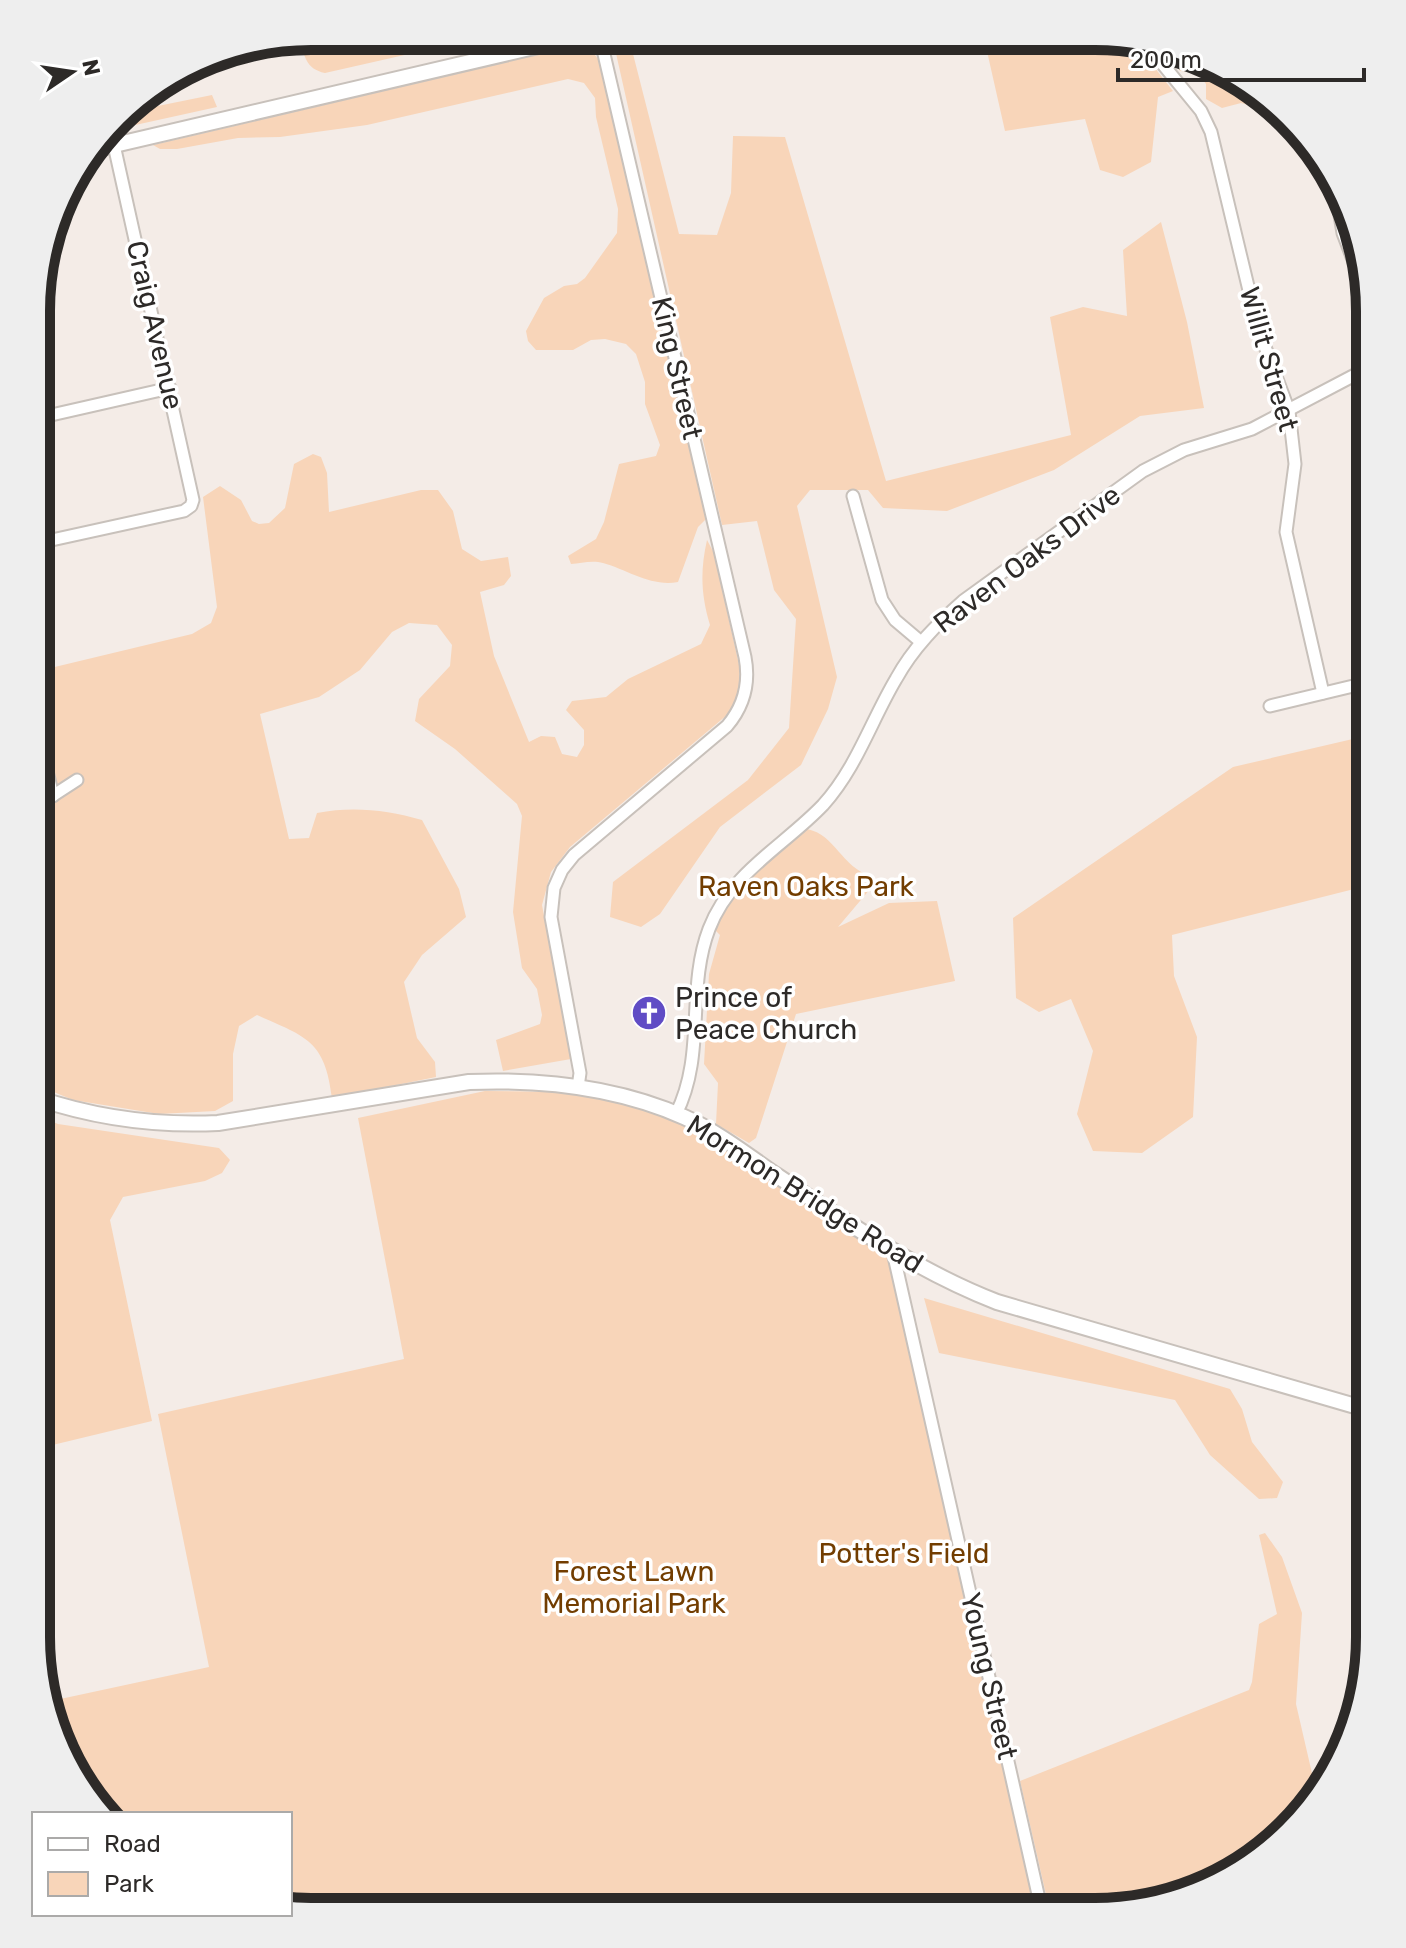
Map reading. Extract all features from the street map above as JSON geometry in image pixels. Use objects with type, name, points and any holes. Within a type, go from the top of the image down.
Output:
[{"type":"main road","points":[[110,146],[518,51]]},
{"type":"main road","name":"Mormon Bridge Road","points":[[50,1101],[112,1118],[192,1124],[218,1123],[469,1082],[508,1081],[604,1091],[676,1114],[746,1154],[893,1252],[959,1287],[997,1302],[1355,1406]]},
{"type":"street","name":"King Street","points":[[578,1087],[580,1073],[551,917],[552,898],[560,875],[578,851],[727,726],[743,699],[747,674],[603,51]]},
{"type":"street","name":"Willit Street","points":[[1158,58],[1194,102],[1211,132],[1258,328],[1289,411],[1295,464],[1286,532],[1323,693]]},
{"type":"street","name":"Craig Avenue","points":[[50,540],[184,511],[192,504],[194,495],[114,145]]},
{"type":"street","name":"Raven Oaks Drive","points":[[676,1114],[693,1066],[701,962],[715,914],[753,866],[797,829],[837,787],[860,751],[895,679],[921,642],[963,601],[1143,471],[1184,450],[1252,429],[1356,375]]},
{"type":"street","points":[[50,415],[170,388]]},
{"type":"street","points":[[853,496],[882,600],[895,620],[921,642]]},
{"type":"street","points":[[1270,706],[1356,685]]},
{"type":"street","points":[[50,798],[77,780]]},
{"type":"street","points":[[50,784],[53,796]]},
{"type":"street","name":"Young Street","points":[[893,1252],[1039,1898]]},
{"type":"green space","points":[[987,50],[1095,50],[1144,55],[1173,91],[1158,97],[1151,162],[1123,177],[1100,170],[1085,119],[1005,131]]},
{"type":"green space","points":[[304,51],[423,51],[325,73],[310,65]]},
{"type":"green space","points":[[554,51],[591,51],[602,64],[707,518],[698,527],[678,582],[649,580],[599,562],[571,564],[568,556],[596,539],[604,522],[619,464],[656,456],[660,445],[645,404],[645,382],[636,354],[626,344],[605,339],[591,340],[573,350],[536,350],[528,341],[526,331],[544,298],[585,278],[617,233],[618,209],[596,117],[595,98],[584,83],[568,79],[367,125],[280,137],[238,138],[177,149],[160,149],[153,145]]},
{"type":"green space","points":[[615,51],[632,51],[679,234],[717,235],[731,193],[733,136],[785,137],[886,481],[1071,435],[1050,317],[1083,307],[1127,316],[1123,250],[1161,222],[1187,322],[1204,408],[1140,416],[1054,470],[947,511],[883,508],[868,490],[810,490],[797,506],[837,677],[828,709],[801,765],[720,827],[660,914],[641,927],[610,917],[613,882],[748,780],[789,728],[796,619],[774,590],[757,521],[722,525]]},
{"type":"green space","points":[[1175,63],[1210,77],[1257,107],[1241,103],[1222,108],[1206,99],[1206,84],[1197,72],[1180,71]]},
{"type":"green space","points":[[212,95],[217,107],[127,127],[148,108]]},
{"type":"green space","points":[[313,454],[321,457],[327,473],[329,512],[421,490],[438,490],[453,511],[462,549],[481,561],[508,557],[511,576],[504,585],[480,592],[494,656],[529,742],[541,736],[555,737],[562,754],[577,757],[584,745],[584,730],[566,710],[572,701],[606,697],[628,679],[701,644],[710,625],[702,583],[707,540],[714,553],[740,669],[739,697],[727,715],[570,847],[551,872],[542,905],[571,1059],[503,1071],[496,1040],[540,1024],[542,1015],[537,989],[522,968],[513,912],[522,816],[517,804],[455,749],[415,721],[419,699],[450,666],[452,645],[437,625],[409,623],[392,632],[360,670],[319,697],[260,714],[289,839],[309,838],[317,813],[330,811],[370,810],[422,820],[459,889],[466,917],[422,955],[404,982],[417,1038],[435,1062],[436,1077],[332,1098],[324,1064],[310,1043],[257,1015],[239,1026],[233,1054],[233,1101],[215,1111],[159,1114],[73,1100],[50,1090],[50,668],[192,634],[211,623],[217,607],[203,497],[220,486],[241,500],[252,521],[269,523],[285,508],[294,464]]},
{"type":"green space","points":[[1356,738],[1356,889],[1172,935],[1174,976],[1197,1037],[1193,1117],[1142,1153],[1093,1151],[1077,1114],[1093,1051],[1071,999],[1039,1012],[1016,998],[1013,918],[1233,767]]},
{"type":"green space","name":"Raven Oaks Park","points":[[807,829],[817,832],[852,866],[871,876],[871,888],[838,927],[889,903],[937,901],[955,981],[796,1014],[756,1138],[749,1143],[716,1124],[718,1083],[704,1064],[709,974],[720,935],[714,929],[743,884],[766,861]]},
{"type":"green space","name":"Forest Lawn Memorial Park","points":[[485,1091],[566,1092],[632,1105],[702,1132],[890,1258],[1034,1898],[292,1897],[292,1812],[118,1812],[115,1809],[94,1782],[77,1752],[58,1699],[209,1667],[158,1414],[404,1359],[358,1118]]},
{"type":"green space","points":[[50,1121],[219,1148],[230,1160],[222,1173],[205,1181],[123,1197],[110,1220],[152,1421],[50,1446]]},
{"type":"green space","points":[[924,1298],[1230,1389],[1242,1409],[1252,1442],[1283,1482],[1277,1498],[1259,1499],[1210,1455],[1175,1400],[939,1353]]},
{"type":"green space","points":[[1265,1533],[1282,1557],[1302,1613],[1296,1704],[1312,1782],[1267,1833],[1240,1854],[1210,1871],[1146,1893],[1095,1898],[1047,1898],[1020,1781],[1249,1690],[1259,1624],[1277,1614],[1259,1535]]},
{"type":"place","name":"Prince of Peace Church","points":[[649,1013]]},
{"type":"park label","name":"Potter's Field","points":[[904,1553]]}]
